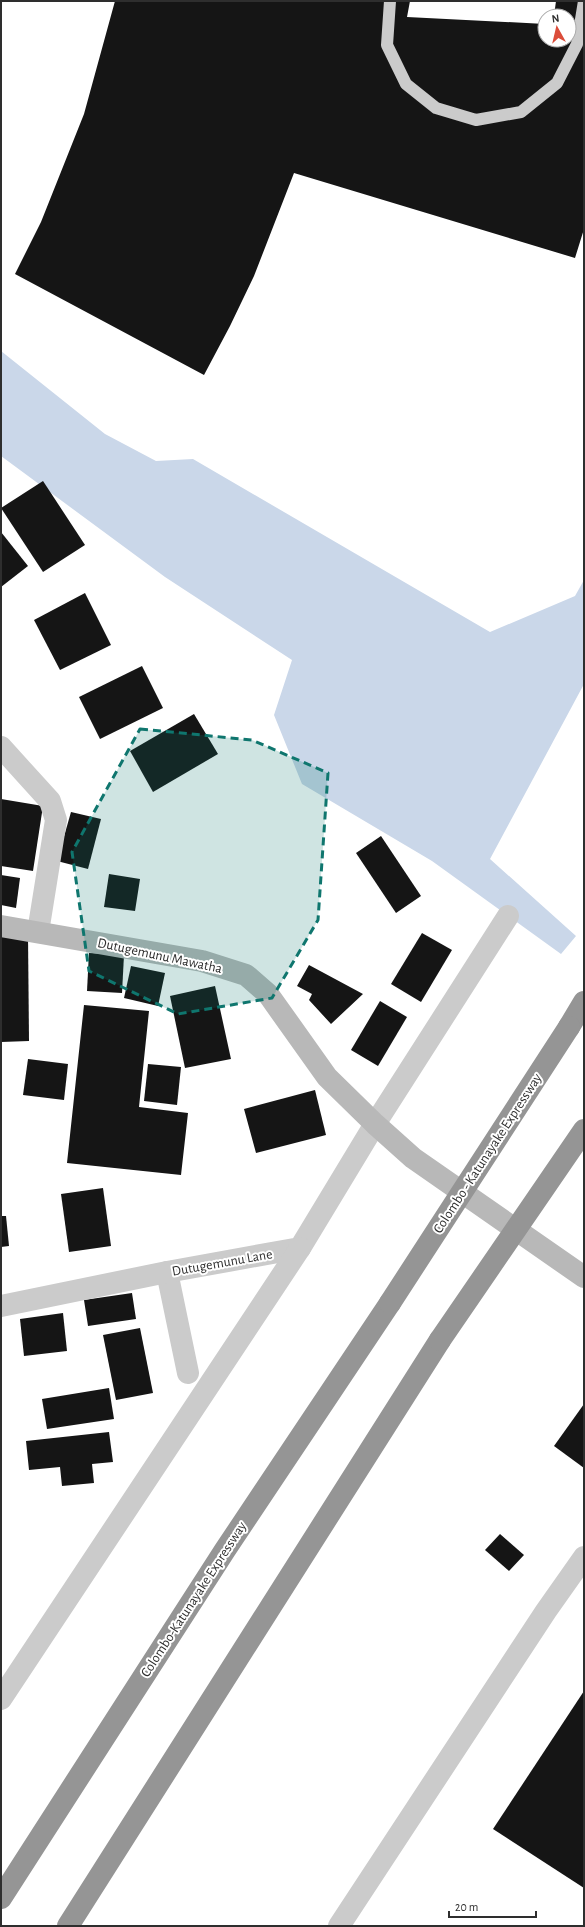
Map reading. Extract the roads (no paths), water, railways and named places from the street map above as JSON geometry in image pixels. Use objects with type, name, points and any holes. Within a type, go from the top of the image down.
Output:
[{"type":"highway","name":"Colombo - Katunayake Expressway","points":[[390,1303],[584,1002]]},
{"type":"highway","points":[[68,1926],[440,1340],[584,1130]]},
{"type":"highway","name":"Colombo-Katunayake Expressway","points":[[1,1898],[225,1550],[390,1303]]},
{"type":"street","points":[[1,747],[50,801],[56,820],[38,932]]},
{"type":"street","points":[[1,1699],[300,1248],[375,1124],[508,916]]},
{"type":"street","name":"Dutugemunu Mawatha","points":[[1,926],[202,961],[246,975],[268,994],[327,1077],[375,1124],[413,1158],[584,1277]]},
{"type":"street","name":"Dutugemunu Lane","points":[[1,1306],[167,1272],[300,1248]]},
{"type":"street","points":[[167,1272],[188,1373]]},
{"type":"street","points":[[339,1926],[546,1611],[584,1557]]},
{"type":"lane","points":[[390,1],[387,45],[406,84],[436,108],[476,120],[521,112],[557,83],[577,44],[584,1]]},
{"type":"water","points":[[1,351],[105,434],[156,461],[193,459],[490,632],[575,596],[584,580],[584,684],[490,859],[576,936],[561,954],[432,861],[302,784],[274,715],[292,660],[165,577],[1,456]]}]
